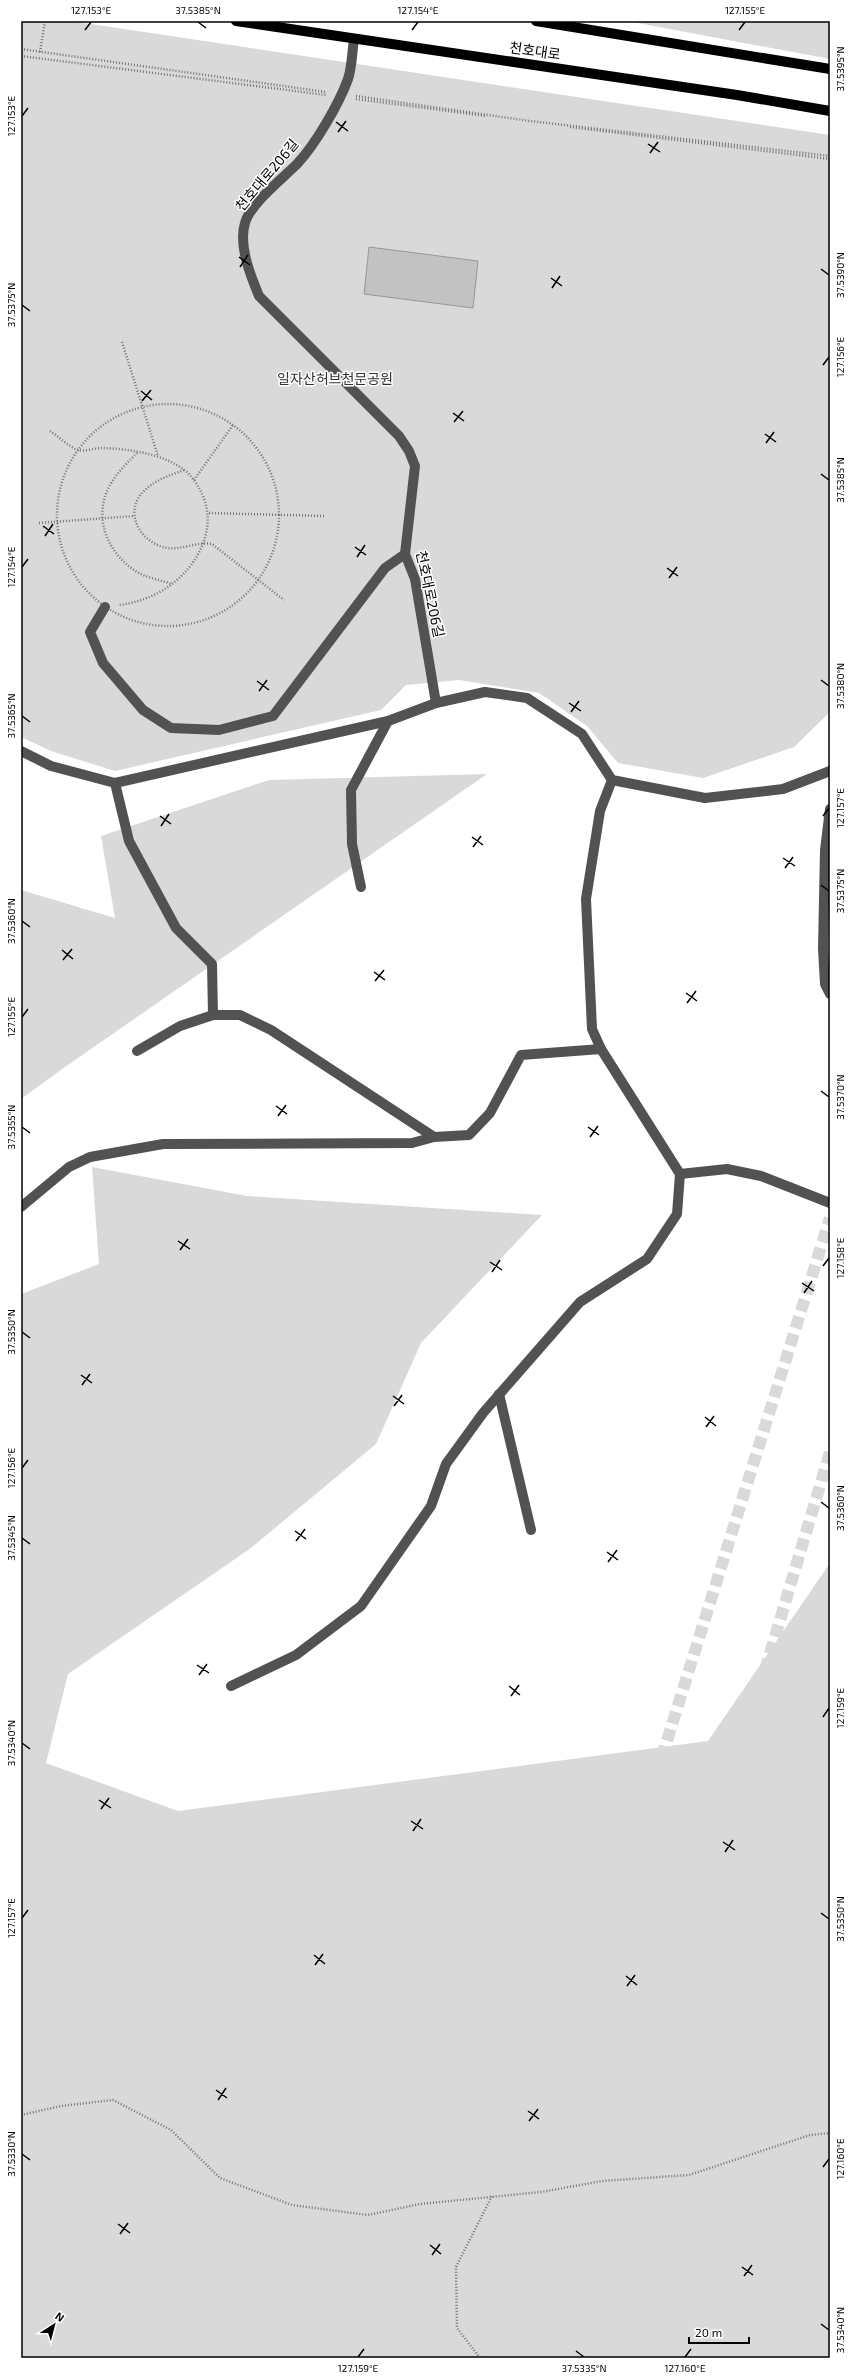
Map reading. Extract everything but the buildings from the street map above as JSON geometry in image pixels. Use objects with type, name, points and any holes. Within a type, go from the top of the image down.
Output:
[{"type":"main road","name":"천호대로","points":[[236,21],[354,40],[519,62],[830,111]]},
{"type":"main road","name":"천호대로","points":[[536,21],[830,69]]},
{"type":"street","name":"천호대로206길","points":[[354,40],[348,78],[332,114],[298,162],[252,210],[245,223],[244,236],[248,269],[259,296],[399,436],[409,450],[415,466],[405,554],[415,579],[436,703]]},
{"type":"street","points":[[106,607],[90,632],[103,663],[143,710],[171,728],[219,730],[273,716],[385,568],[405,554]]},
{"type":"street","points":[[21,751],[51,766],[115,783],[388,721],[436,703],[485,692],[527,698],[582,734],[612,780],[705,798],[783,789],[830,771]]},
{"type":"street","points":[[361,887],[352,844],[351,790],[388,721]]},
{"type":"street","points":[[231,1686],[296,1655],[361,1606],[431,1506],[446,1464],[499,1394],[580,1302],[647,1259],[677,1214],[680,1174],[601,1049],[592,1029],[586,899],[600,811],[612,780]]},
{"type":"street","points":[[115,783],[133,848],[176,928],[212,964],[213,1014]]},
{"type":"street","points":[[830,810],[825,850],[823,949],[825,984],[830,994]]},
{"type":"street","points":[[137,1051],[180,1026],[213,1014],[240,1015],[271,1030],[434,1137]]},
{"type":"street","points":[[21,1207],[69,1167],[90,1157],[163,1144],[412,1143],[434,1137],[469,1136],[490,1113],[521,1055],[601,1049]]},
{"type":"street","points":[[680,1174],[727,1169],[761,1176],[830,1203]]},
{"type":"street","points":[[499,1394],[531,1530]]},
{"type":"path","points":[[40,52],[45,21]]},
{"type":"path","points":[[21,49],[340,96],[530,121],[830,156]]},
{"type":"path","points":[[21,56],[830,159]]},
{"type":"path","points":[[122,342],[158,456]]},
{"type":"path","points":[[166,404],[190,406],[212,414],[233,425],[252,443],[266,464],[276,488],[279,514],[277,537],[272,552],[258,580],[234,604],[204,620],[177,625],[136,622],[106,607],[86,590],[71,570],[61,547],[57,522],[58,496],[65,472],[78,450],[91,435],[106,422],[142,407],[166,404]]},
{"type":"path","points":[[194,480],[233,425]]},
{"type":"path","points":[[50,431],[78,450],[118,448],[158,456],[184,470],[194,480],[205,498],[209,513],[204,543],[191,564],[172,584],[140,600],[106,607]]},
{"type":"path","points":[[138,452],[112,482],[101,519],[106,539],[120,559],[138,572],[172,584]]},
{"type":"path","points":[[184,470],[161,479],[143,492],[135,506],[134,516],[137,527],[149,540],[164,548],[182,548],[204,543],[212,544],[284,600]]},
{"type":"path","points":[[209,513],[325,516]]},
{"type":"path","points":[[39,523],[134,516]]},
{"type":"path","points":[[21,2115],[61,2106],[113,2100],[171,2130],[220,2178],[292,2205],[368,2215],[420,2204],[541,2192],[602,2181],[689,2175],[810,2135],[830,2133]]},
{"type":"path","points":[[480,2358],[457,2328],[456,2267],[492,2196]]},
{"type":"green space","name":"일자산허브천문공원","points":[[21,21],[71,21],[830,135],[830,712],[794,747],[703,778],[618,763],[587,726],[539,693],[459,680],[406,685],[381,710],[115,771],[51,751],[21,737]]},
{"type":"green space","points":[[627,21],[830,21],[830,59]]},
{"type":"green space","points":[[487,774],[21,1099],[21,890],[115,918],[101,836],[269,780]]},
{"type":"green space","points":[[92,1167],[247,1196],[542,1215],[421,1343],[376,1444],[251,1548],[68,1674],[46,1763],[178,1811],[708,1741],[830,1563],[830,2358],[21,2358],[21,1294],[99,1264]]},
{"type":"tunnel","points":[[543,2358],[651,1792],[830,1218]]},
{"type":"tunnel","points":[[624,2358],[726,1801],[830,1452]]}]
